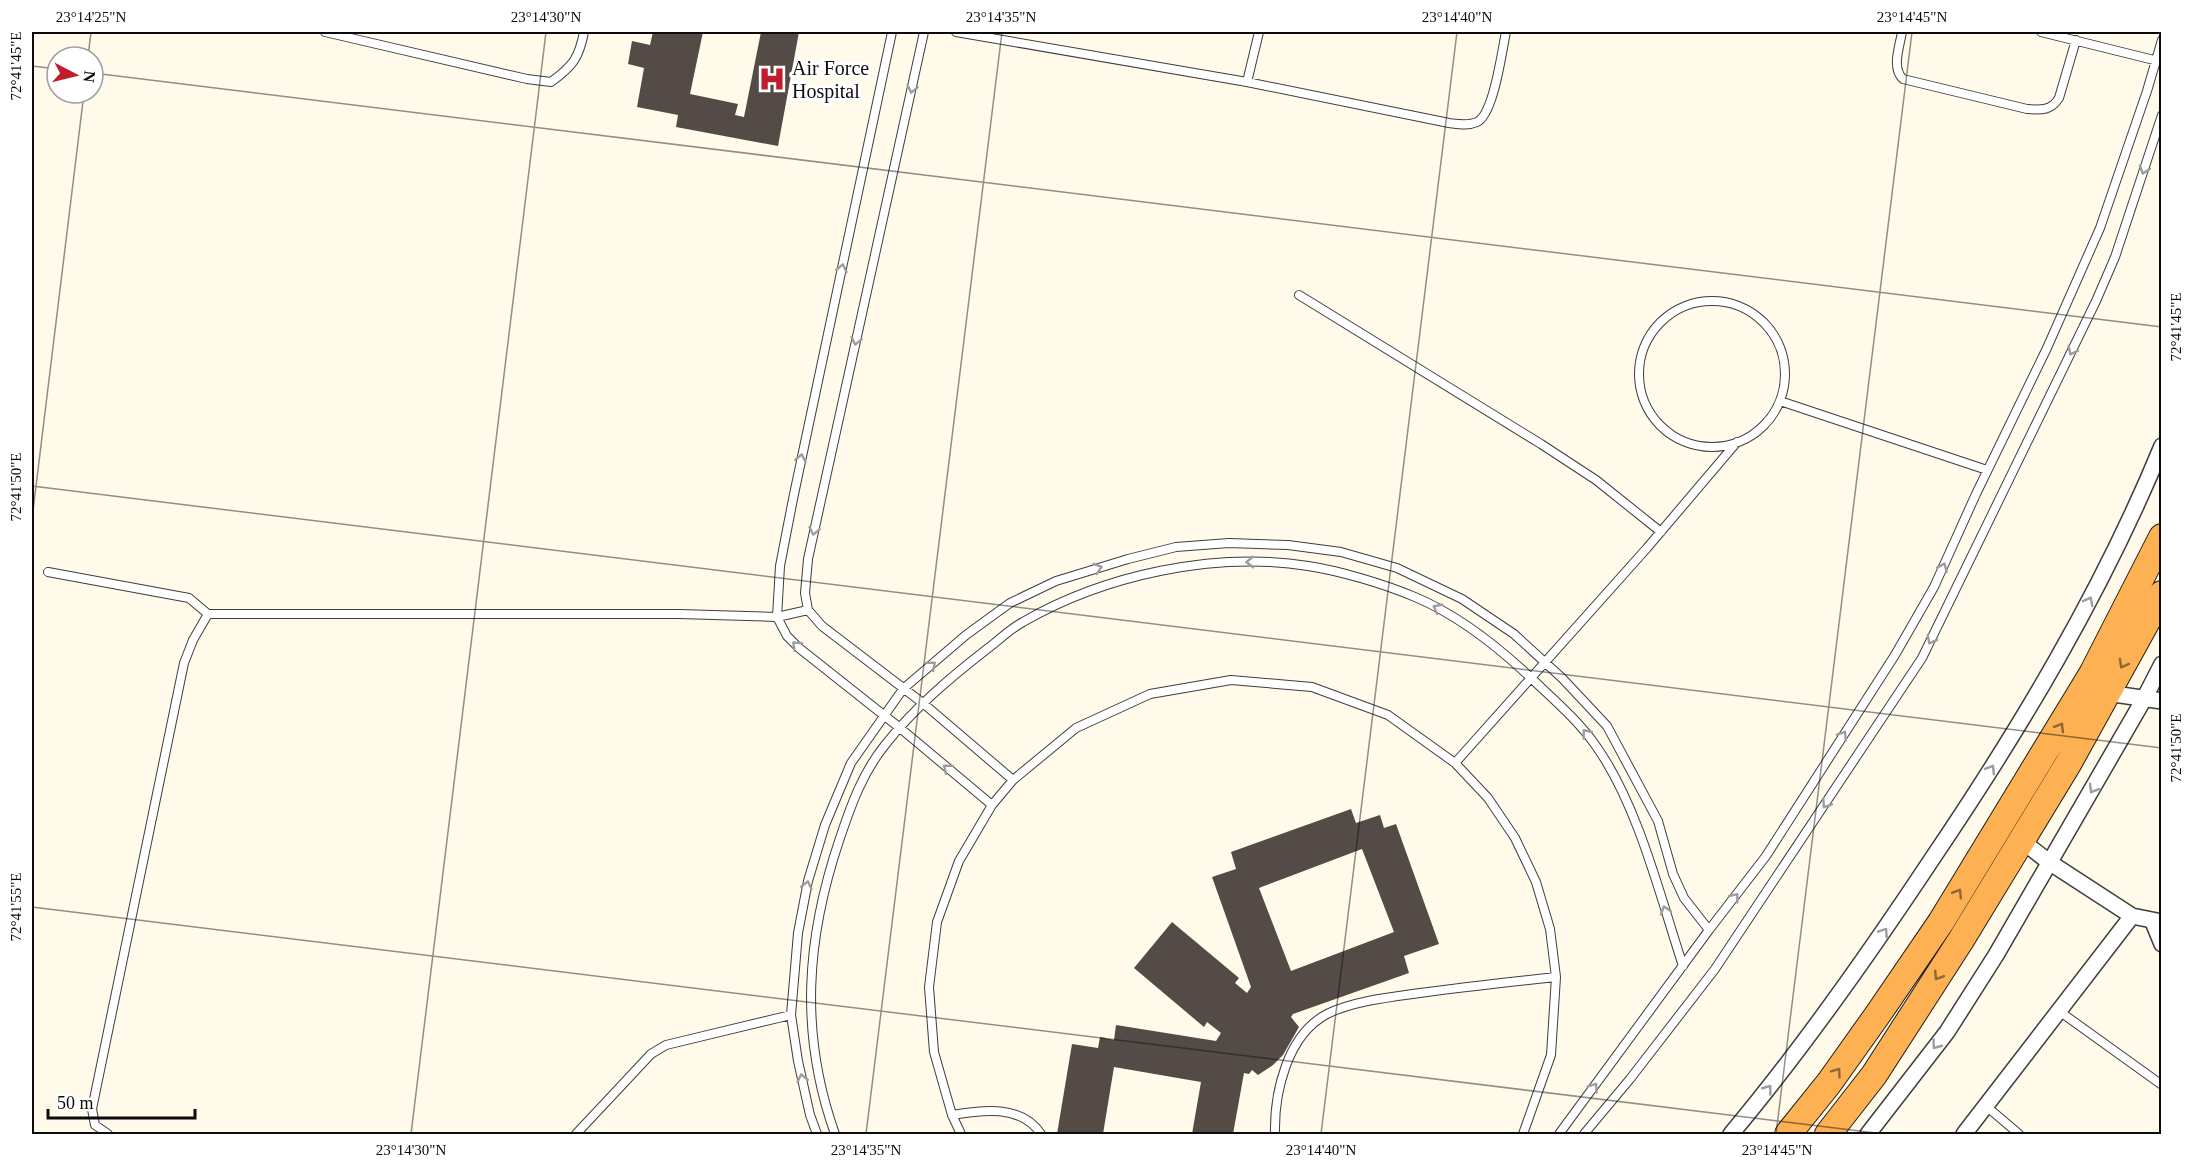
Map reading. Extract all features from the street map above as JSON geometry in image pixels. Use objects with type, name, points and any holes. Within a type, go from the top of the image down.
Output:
[{"type":"highway","points":[[1788,1134],[1856,1045],[1941,922],[2092,674],[2162,537]]},
{"type":"highway","points":[[1828,1134],[1874,1075],[1961,940],[2068,764],[2162,594]]},
{"type":"street","points":[[1731,1134],[1865,961],[1975,795],[2082,615],[2162,446]]},
{"type":"street","points":[[1868,1134],[1947,1032],[1996,955],[2162,664]]},
{"type":"street","points":[[2107,693],[2162,701]]},
{"type":"street","points":[[2022,841],[2049,862],[2132,916],[2157,922],[2162,944]]},
{"type":"street","points":[[1964,1134],[2132,916]]},
{"type":"lane","points":[[325,32],[527,79],[550,82],[567,70],[580,53],[584,32]]},
{"type":"lane","points":[[892,32],[793,499],[780,566],[777,617],[787,636],[799,648],[992,805]]},
{"type":"lane","points":[[924,32],[808,559],[805,593],[808,610],[822,626],[924,704],[1013,780]]},
{"type":"lane","points":[[956,32],[1247,82],[1466,125],[1479,122],[1486,112],[1492,96],[1506,32]]},
{"type":"lane","points":[[1247,82],[1259,32]]},
{"type":"lane","points":[[1902,32],[1897,69],[1903,79],[2027,109],[2048,109],[2054,106],[2076,40]]},
{"type":"lane","points":[[2041,32],[2159,61]]},
{"type":"lane","points":[[1559,1134],[1766,856],[1894,655],[1934,587],[1987,470],[2047,348],[2100,228],[2159,61],[2162,40]]},
{"type":"lane","points":[[1584,1134],[1630,1079],[1715,969],[1922,658],[2096,301],[2118,246],[2162,115]]},
{"type":"lane","points":[[1299,295],[1596,480],[1661,532]]},
{"type":"lane","points":[[1716,300],[1739,306],[1760,318],[1775,337],[1783,357],[1784,379],[1780,401],[1769,420],[1752,435],[1737,442],[1711,447],[1689,444],[1670,434],[1654,419],[1642,398],[1638,374],[1642,350],[1653,329],[1671,313],[1693,303],[1716,300]]},
{"type":"lane","points":[[1780,401],[1987,470]]},
{"type":"lane","points":[[1455,763],[1661,532],[1737,442]]},
{"type":"lane","points":[[817,1134],[810,1115],[798,1061],[791,1015],[798,933],[808,881],[822,836],[851,763],[903,689],[966,635],[1010,603],[1056,581],[1176,547],[1228,543],[1288,545],[1341,552],[1397,568],[1462,599],[1514,634],[1608,726],[1658,821],[1673,874],[1684,898],[1709,930]]},
{"type":"lane","points":[[835,1134],[825,1106],[814,1049],[811,1014],[814,939],[835,853],[850,809],[866,773],[885,745],[924,704],[953,676],[1021,623],[1080,594],[1139,576],[1199,564],[1255,561],[1310,566],[1372,582],[1417,597],[1453,617],[1500,648],[1575,720],[1597,747],[1627,802],[1683,966]]},
{"type":"lane","points":[[48,572],[189,598],[208,614],[680,614],[777,617],[808,610]]},
{"type":"lane","points":[[108,1134],[95,1125],[92,1109],[184,663],[193,640],[208,614]]},
{"type":"lane","points":[[961,1134],[952,1115],[934,1052],[929,987],[937,922],[958,861],[992,805],[1013,780],[1077,728],[1150,694],[1231,680],[1312,687],[1388,715],[1455,763],[1488,798],[1515,838],[1536,882],[1547,919],[1556,977],[1551,1055],[1523,1134]]},
{"type":"lane","points":[[1275,1134],[1276,1110],[1287,1060],[1312,1025],[1325,1015],[1380,998],[1556,977]]},
{"type":"lane","points":[[2059,1011],[2162,1085]]},
{"type":"lane","points":[[576,1134],[651,1054],[666,1044],[791,1015]]},
{"type":"lane","points":[[1986,1106],[2019,1134]]},
{"type":"lane","points":[[952,1115],[984,1110],[1000,1111],[1019,1116],[1041,1134]]},
{"type":"building","points":[[653,32],[703,32],[690,94],[738,104],[735,115],[744,117],[761,32],[799,32],[778,146],[676,127],[678,115],[637,107],[644,68],[628,64],[632,41],[650,45]]},
{"type":"building","points":[[1351,809],[1356,823],[1380,815],[1384,828],[1396,824],[1439,944],[1404,956],[1409,973],[1293,1014],[1291,1017],[1299,1027],[1283,1055],[1258,1075],[1252,1070],[1249,1074],[1244,1073],[1233,1134],[1192,1134],[1201,1082],[1114,1067],[1103,1134],[1057,1134],[1072,1044],[1098,1048],[1100,1037],[1114,1040],[1116,1025],[1216,1041],[1221,1033],[1207,1022],[1204,1027],[1134,968],[1172,922],[1239,978],[1235,983],[1247,993],[1251,987],[1212,877],[1236,869],[1231,852]],"holes":[[[1362,849],[1394,932],[1291,971],[1259,888]]]},
{"type":"place","name":"Air Force Hospital","points":[[772,79]]}]
